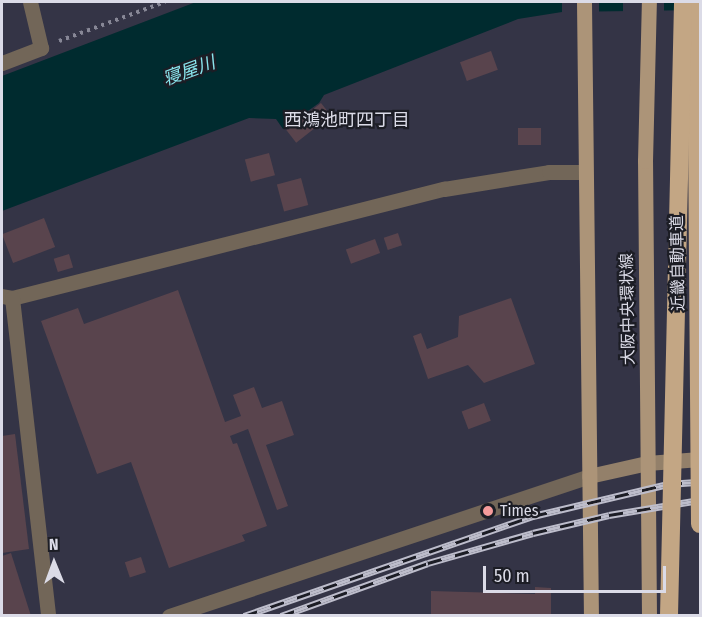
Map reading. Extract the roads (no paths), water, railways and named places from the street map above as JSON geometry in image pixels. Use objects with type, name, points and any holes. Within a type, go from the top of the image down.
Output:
[{"type":"highway","points":[[669,615],[683,2]]},
{"type":"highway","name":"近畿自動車道","points":[[696,2],[700,524]]},
{"type":"main road","points":[[584,2],[591,615]]},
{"type":"main road","name":"大阪中央環状線","points":[[649,2],[645,151],[649,615]]},
{"type":"street","points":[[2,63],[41,48],[30,2]]},
{"type":"street","points":[[48,615],[7,297],[444,189],[549,172],[585,172]]},
{"type":"street","points":[[169,615],[589,476],[647,463],[700,459]]},
{"type":"water","name":"寝屋川","points":[[196,2],[700,2],[700,10],[562,12],[518,19],[324,95],[319,103],[283,129],[276,119],[249,118],[2,211],[2,76]]},
{"type":"railway","points":[[244,616],[533,516],[668,484],[700,482]]},
{"type":"railway","points":[[281,616],[428,563],[533,533],[609,515],[700,500]]},
{"type":"place","name":"Times","points":[[488,511]]},
{"type":"district","name":"西鴻池町四丁目","points":[[347,120]]}]
